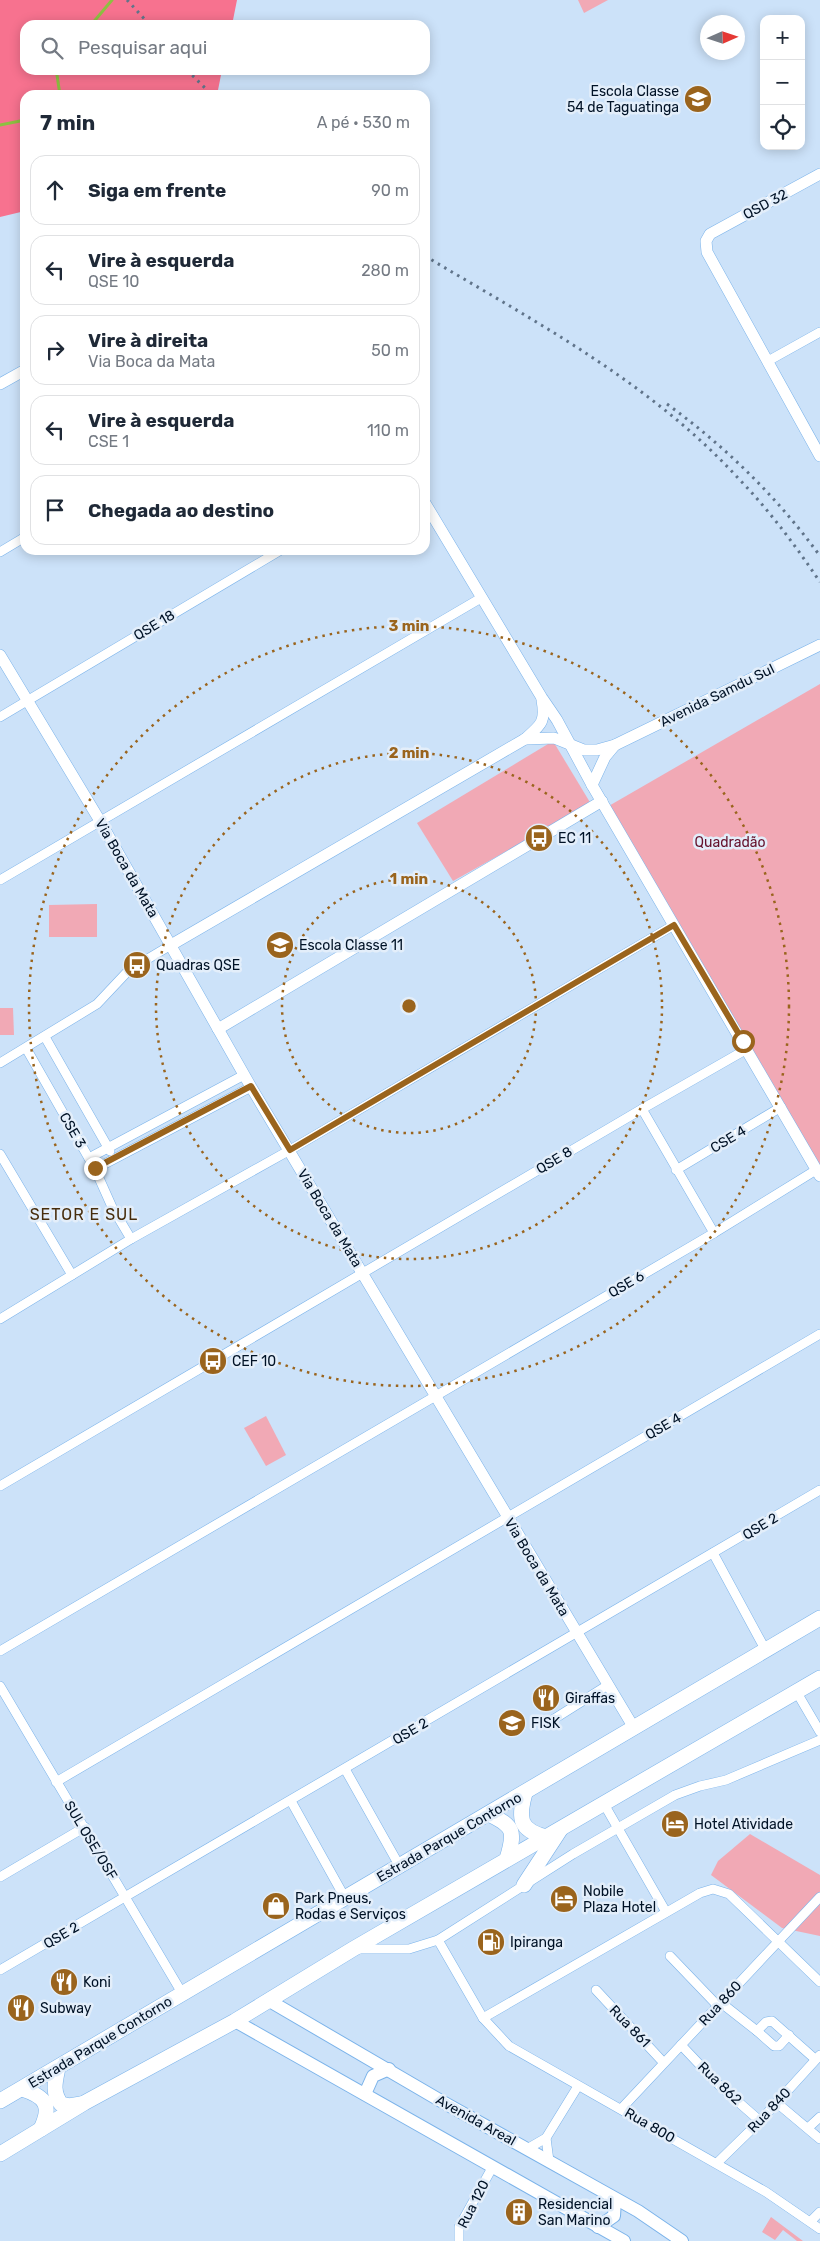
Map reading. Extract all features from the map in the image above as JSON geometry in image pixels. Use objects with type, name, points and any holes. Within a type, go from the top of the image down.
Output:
[{"type":"highway","name":"Estrada Parque Contorno","points":[[0,2101],[820,1618]]},
{"type":"highway","points":[[0,2154],[84,2103],[235,2021],[353,1949],[820,1678]]},
{"type":"highway","points":[[524,1793],[521,1808],[526,1827],[531,1834],[547,1837]]},
{"type":"highway","points":[[488,1814],[503,1820],[509,1826],[513,1835],[507,1859]]},
{"type":"highway","points":[[524,1885],[560,1829]]},
{"type":"highway","points":[[58,2068],[54,2091],[57,2099],[61,2104],[69,2106],[84,2103]]},
{"type":"highway","points":[[22,2089],[34,2093],[45,2102],[48,2110],[41,2128]]},
{"type":"main road","name":"Avenida Areal","points":[[268,2000],[615,2200],[648,2217],[682,2241]]},
{"type":"main road","points":[[235,2021],[624,2241]]},
{"type":"main road","points":[[365,2094],[373,2076],[389,2069]]},
{"type":"main road","points":[[598,2227],[614,2216],[615,2200]]},
{"type":"street","name":"QSD 32","points":[[768,361],[707,252],[706,241],[710,234],[820,174]]},
{"type":"street","points":[[820,332],[768,361],[820,456]]},
{"type":"street","points":[[0,384],[20,373]]},
{"type":"street","points":[[430,511],[570,743],[592,786],[818,1173]]},
{"type":"street","points":[[0,552],[20,540]]},
{"type":"street","name":"QSE 18","points":[[0,717],[273,555]]},
{"type":"street","points":[[0,880],[481,598]]},
{"type":"street","name":"Avenida Samdu Sul","points":[[525,739],[548,738],[570,743],[584,750],[615,745],[820,645]]},
{"type":"street","name":"Via Boca da Mata","points":[[0,655],[100,821],[244,1075],[634,1728]]},
{"type":"street","points":[[0,1063],[96,1004],[129,970],[525,739],[542,722],[544,716],[542,698]]},
{"type":"street","points":[[592,786],[605,757],[615,745]]},
{"type":"street","points":[[218,1029],[602,801]]},
{"type":"street","points":[[0,1319],[131,1239],[290,1150],[674,925]]},
{"type":"street","name":"CSE 3","points":[[45,1037],[114,1158]]},
{"type":"street","name":"CSE 3","points":[[26,1048],[95,1168],[119,1219],[131,1239]]},
{"type":"street","name":"QSE 8","points":[[0,1486],[747,1049]]},
{"type":"street","points":[[89,1158],[244,1075]]},
{"type":"street","points":[[95,1168],[251,1086]]},
{"type":"street","name":"CSE 4","points":[[676,1170],[781,1107]]},
{"type":"street","points":[[642,1109],[714,1233]]},
{"type":"street","points":[[1,1157],[72,1276]]},
{"type":"street","name":"QSE 6","points":[[0,1651],[818,1173]]},
{"type":"street","name":"QSE 4","points":[[56,1782],[508,1519],[611,1456],[820,1334]]},
{"type":"street","name":"QSE 2","points":[[0,1970],[820,1490]]},
{"type":"street","points":[[714,1553],[765,1649]]},
{"type":"street","points":[[546,1724],[608,1685]]},
{"type":"street","name":"SUL OSE/OSF","points":[[0,1686],[182,1994]]},
{"type":"street","points":[[796,1691],[820,1732]]},
{"type":"street","points":[[353,1949],[409,1949],[438,1940],[524,1885],[675,1795],[700,1786],[726,1780],[820,1740]]},
{"type":"street","points":[[346,1769],[399,1865]]},
{"type":"street","points":[[290,1801],[345,1898]]},
{"type":"street","points":[[604,1804],[666,1912]]},
{"type":"street","points":[[0,1876],[85,1827]]},
{"type":"street","points":[[483,2018],[700,1892],[713,1889],[729,1894],[820,1982]]},
{"type":"street","name":"Rua 860","points":[[621,2109],[820,1897]]},
{"type":"street","name":"Rua 800","points":[[438,1940],[483,2018],[509,2046],[716,2163],[811,2221],[820,2229]]},
{"type":"street","points":[[670,1956],[719,2003],[774,2046],[780,2046],[789,2035]]},
{"type":"street","name":"Rua 861","points":[[596,1990],[664,2062]]},
{"type":"street","points":[[757,2031],[766,2022],[772,2021],[818,2057]]},
{"type":"street","name":"Rua 862","points":[[681,2045],[719,2085],[760,2121]]},
{"type":"street","name":"Rua 840","points":[[716,2163],[760,2121],[818,2057]]},
{"type":"street","points":[[526,2149],[546,2138],[578,2086]]},
{"type":"street","points":[[776,2103],[820,2139]]},
{"type":"street","points":[[808,2128],[820,2117]]},
{"type":"street","points":[[546,2138],[549,2161]]},
{"type":"street","name":"Rua 120","points":[[459,2241],[459,2227],[492,2168]]},
{"type":"street","points":[[811,2221],[820,2212]]},
{"type":"green space","points":[[578,0],[608,0],[584,13]]},
{"type":"green space","name":"Quadradão","points":[[820,684],[820,1172],[607,807]]},
{"type":"green space","points":[[553,741],[591,804],[453,881],[417,823]]},
{"type":"green space","points":[[97,904],[97,937],[49,937],[49,905]]},
{"type":"green space","points":[[0,1008],[13,1008],[14,1035],[0,1035]]},
{"type":"green space","points":[[266,1416],[286,1455],[266,1466],[244,1428]]},
{"type":"green space","points":[[750,1834],[820,1875],[820,1936],[782,1928],[711,1875],[718,1861]]},
{"type":"green space","points":[[771,2217],[803,2241],[797,2241],[783,2230],[775,2240],[762,2232]]},
{"type":"shaded area","points":[[0,0],[237,0],[233,20],[20,20],[20,75],[221,75],[218,90],[20,90],[20,212],[0,217]]},
{"type":"waterway","points":[[95,20],[112,0]]},
{"type":"waterway","points":[[57,75],[59,90]]},
{"type":"waterway","points":[[0,125],[20,121]]},
{"type":"railway","points":[[127,0],[145,20]]},
{"type":"railway","points":[[192,75],[207,90]]},
{"type":"railway","points":[[430,259],[590,356],[668,412],[704,444],[749,490],[781,528],[820,582]]},
{"type":"railway","points":[[667,404],[689,420],[750,474],[804,534],[820,556]]},
{"type":"place","name":"Escola Classe 54 de Taguatinga","points":[[698,99]]},
{"type":"place","name":"EC 11","points":[[539,838]]},
{"type":"place","name":"Escola Classe 11","points":[[280,945]]},
{"type":"place","name":"Quadras QSE","points":[[137,965]]},
{"type":"place","name":"CEF 10","points":[[213,1361]]},
{"type":"place","name":"Giraffas","points":[[546,1698]]},
{"type":"place","name":"FISK","points":[[512,1723]]},
{"type":"place","name":"Hotel Atividade","points":[[675,1824]]},
{"type":"place","name":"Nobile Plaza Hotel","points":[[564,1899]]},
{"type":"place","name":"Park Pneus, Rodas e Serviços","points":[[276,1906]]},
{"type":"place","name":"Ipiranga","points":[[491,1942]]},
{"type":"place","name":"Koni","points":[[64,1982]]},
{"type":"place","name":"Subway","points":[[21,2008]]},
{"type":"place","name":"Residencial San Marino","points":[[519,2212]]},
{"type":"district","name":"SETOR E SUL","points":[[84,1214]]},
{"type":"route","points":[[95,1168],[251,1086],[290,1150],[674,925],[743,1041]]}]
